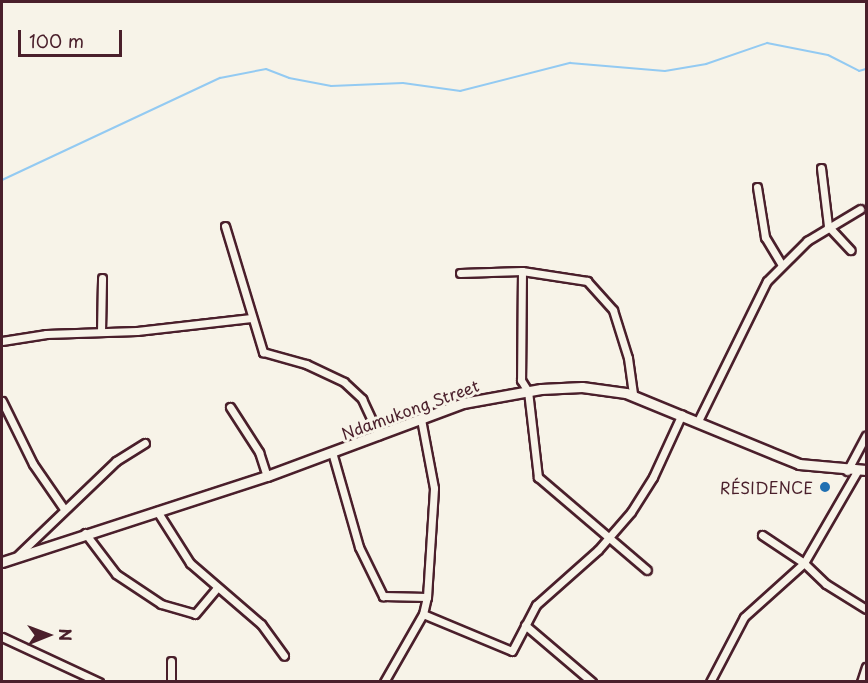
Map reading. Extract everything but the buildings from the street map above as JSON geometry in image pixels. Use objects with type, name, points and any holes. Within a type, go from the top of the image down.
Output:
[{"type":"main road","name":"Ndamukong Street","points":[[2,562],[267,476],[421,418],[485,397],[528,391],[582,387],[633,395],[799,464],[847,471],[862,470]]},
{"type":"street","points":[[821,168],[828,226],[850,250]]},
{"type":"street","points":[[758,187],[765,237],[781,264]]},
{"type":"street","points":[[698,421],[753,304],[781,264],[828,226],[860,209]]},
{"type":"street","points":[[225,226],[263,352],[313,366],[344,382],[362,399],[379,435]]},
{"type":"street","points":[[459,273],[522,271],[578,278],[597,289],[617,320],[633,395]]},
{"type":"street","points":[[522,271],[521,380],[528,391],[538,477],[610,536],[647,570]]},
{"type":"street","points":[[101,332],[102,278]]},
{"type":"street","points":[[2,341],[46,334],[101,332],[251,318]]},
{"type":"street","points":[[2,401],[33,464],[64,509]]},
{"type":"street","points":[[230,407],[259,452],[267,476]]},
{"type":"street","points":[[423,614],[506,651],[516,646],[536,605],[610,536],[641,499],[682,414]]},
{"type":"street","points":[[384,681],[423,614],[427,597],[434,488],[421,418]]},
{"type":"street","points":[[847,471],[867,436]]},
{"type":"street","points":[[16,557],[123,455],[145,443]]},
{"type":"street","points":[[332,452],[358,547],[383,596],[427,597]]},
{"type":"street","points":[[710,681],[744,617],[804,563],[862,470]]},
{"type":"street","points":[[157,511],[178,548],[216,589],[261,624],[284,656]]},
{"type":"street","points":[[85,534],[116,574],[161,604],[195,615],[216,589]]},
{"type":"street","points":[[762,535],[804,563],[825,584],[867,609]]},
{"type":"street","points":[[525,625],[592,681]]},
{"type":"street","points":[[2,637],[99,681]]},
{"type":"street","points":[[171,660],[171,681]]},
{"type":"street","points":[[861,681],[867,667]]},
{"type":"waterway","points":[[2,180],[220,78],[266,69],[289,78],[331,86],[403,83],[460,91],[570,63],[665,71],[706,64],[767,43],[828,55],[859,71],[866,69]]},
{"type":"place","name":"RÉSIDENCE","points":[[825,487]]}]
